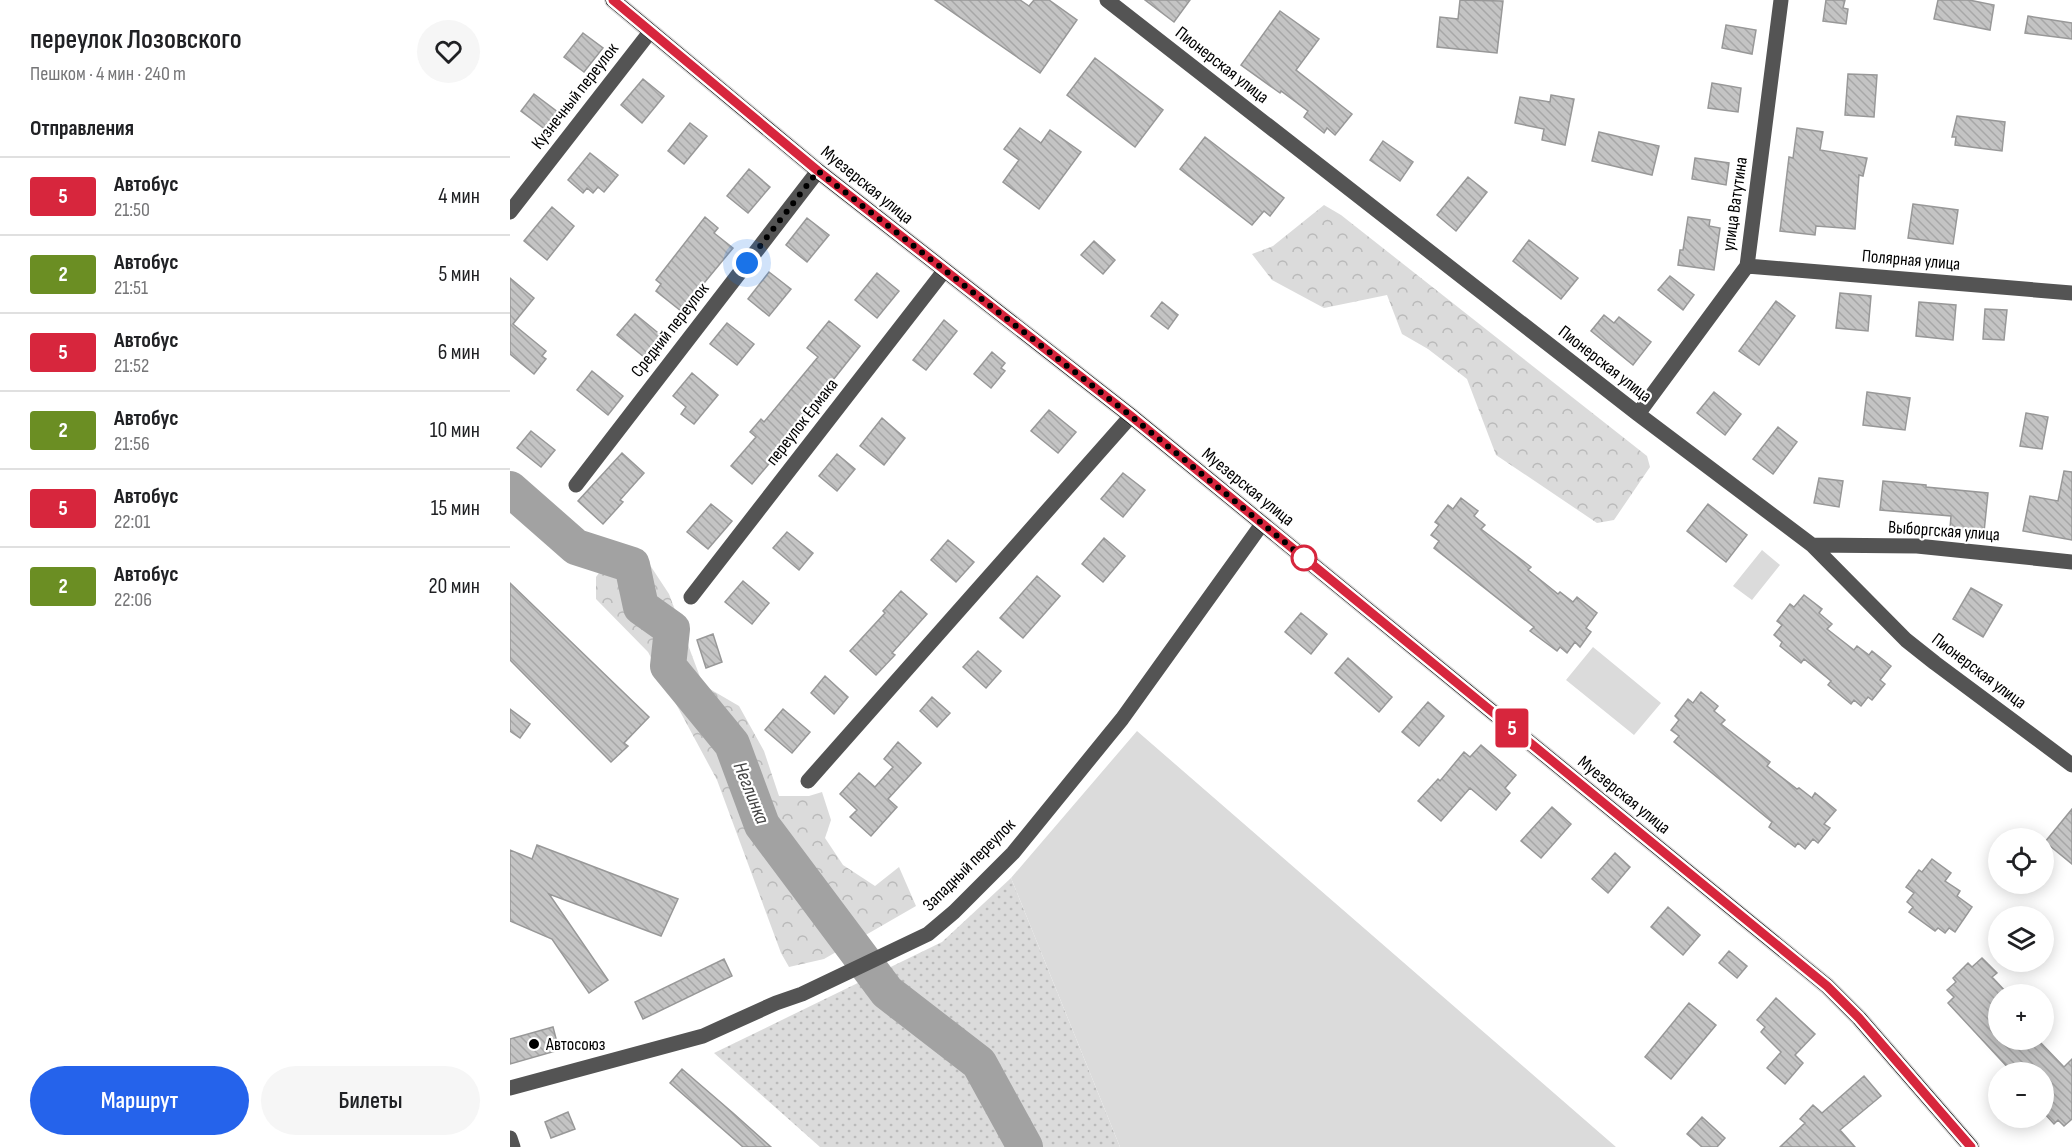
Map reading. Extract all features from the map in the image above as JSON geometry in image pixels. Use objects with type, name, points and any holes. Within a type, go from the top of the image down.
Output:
[{"type":"main road","name":"Муезерская улица","points":[[613,0],[818,171],[1131,416],[1827,986],[1859,1018],[1971,1147]]},
{"type":"street","name":"Пионерская улица","points":[[1107,0],[1638,414],[1812,545],[1906,640],[2072,765]]},
{"type":"street","name":"улица Ватутина","points":[[1638,414],[1747,266],[1781,0]]},
{"type":"street","name":"Кузнечный переулок","points":[[510,212],[650,32]]},
{"type":"street","name":"Средний переулок","points":[[576,485],[818,171]]},
{"type":"street","name":"Полярная улица","points":[[1747,266],[2072,293]]},
{"type":"street","name":"переулок Ермака","points":[[691,597],[944,271]]},
{"type":"street","points":[[808,782],[1131,416]]},
{"type":"street","name":"Западный переулок","points":[[510,1088],[704,1036],[776,1003],[802,994],[928,934],[954,912],[1013,853],[1122,719],[1262,524]]},
{"type":"street","name":"Выборгская улица","points":[[1812,545],[1917,546],[2072,562]]},
{"type":"street","points":[[510,1138],[513,1147]]},
{"type":"green space","points":[[1324,205],[1341,215],[1647,456],[1650,467],[1614,520],[1597,523],[1496,455],[1467,379],[1428,349],[1402,334],[1387,295],[1324,308],[1272,280],[1252,254],[1273,246]]},
{"type":"green space","points":[[1762,550],[1780,565],[1752,600],[1733,586]]},
{"type":"green space","points":[[642,553],[669,594],[703,685],[739,706],[764,751],[779,796],[809,796],[822,792],[831,820],[825,838],[843,865],[875,886],[899,867],[916,906],[824,959],[789,967],[781,953],[717,780],[648,652],[596,599],[596,577],[604,566]]},
{"type":"green space","points":[[1593,647],[1661,703],[1634,735],[1566,680]]},
{"type":"green space","points":[[1137,731],[1616,1147],[1120,1147],[1011,878]]},
{"type":"green space","points":[[1011,878],[1120,1147],[820,1147],[714,1053],[942,942]]},
{"type":"building","points":[[935,0],[1020,0],[1029,6],[1034,0],[1049,0],[1077,20],[1040,73]]},
{"type":"building","points":[[1145,0],[1190,0],[1174,22]]},
{"type":"building","points":[[1460,0],[1503,1],[1497,53],[1437,47],[1440,17],[1458,19]]},
{"type":"building","points":[[1826,0],[1845,0],[1843,8],[1848,9],[1846,24],[1823,21]]},
{"type":"building","points":[[1938,0],[1969,0],[1994,5],[1990,30],[1934,19]]},
{"type":"building","points":[[1280,11],[1319,39],[1296,70],[1352,114],[1335,135],[1327,128],[1324,133],[1304,117],[1308,111],[1241,65]]},
{"type":"building","points":[[2028,16],[2072,23],[2072,39],[2025,33]]},
{"type":"building","points":[[1726,25],[1756,30],[1752,54],[1722,48]]},
{"type":"building","points":[[583,33],[603,48],[584,72],[564,57]]},
{"type":"building","points":[[1095,58],[1163,110],[1135,147],[1067,95]]},
{"type":"building","points":[[1848,74],[1877,75],[1874,117],[1845,115]]},
{"type":"building","points":[[643,79],[664,96],[642,123],[621,105]]},
{"type":"building","points":[[1712,83],[1741,88],[1738,112],[1708,108]]},
{"type":"building","points":[[534,94],[559,113],[546,130],[521,111]]},
{"type":"building","points":[[1551,95],[1574,99],[1565,145],[1542,140],[1544,129],[1515,123],[1520,97],[1550,102]]},
{"type":"building","points":[[1957,116],[2005,122],[2002,151],[1955,145],[1956,137],[1952,137]]},
{"type":"building","points":[[690,123],[707,136],[684,164],[668,151]]},
{"type":"building","points":[[1020,128],[1041,143],[1050,130],[1081,152],[1039,209],[1003,182],[1019,160],[1004,149]]},
{"type":"building","points":[[1797,128],[1823,132],[1820,150],[1867,158],[1863,176],[1859,175],[1855,229],[1816,226],[1815,235],[1780,231],[1789,157],[1793,158]]},
{"type":"building","points":[[1599,132],[1659,146],[1652,175],[1592,161]]},
{"type":"building","points":[[1205,137],[1284,198],[1270,216],[1264,211],[1252,225],[1180,169]]},
{"type":"building","points":[[1383,141],[1413,162],[1400,181],[1370,160]]},
{"type":"building","points":[[590,153],[618,175],[604,192],[598,187],[593,193],[587,188],[583,193],[568,180]]},
{"type":"building","points":[[1695,158],[1729,163],[1726,185],[1692,179]]},
{"type":"building","points":[[749,169],[770,187],[748,213],[727,196]]},
{"type":"building","points":[[1468,177],[1487,192],[1456,231],[1437,215]]},
{"type":"building","points":[[1913,204],[1958,210],[1953,244],[1908,238]]},
{"type":"building","points":[[552,207],[574,226],[547,260],[524,241]]},
{"type":"building","points":[[705,217],[718,228],[714,233],[733,248],[681,311],[656,291],[661,284],[656,280]]},
{"type":"building","points":[[1688,217],[1710,220],[1709,226],[1720,228],[1714,270],[1678,265],[1680,250],[1683,250]]},
{"type":"building","points":[[807,218],[829,235],[807,262],[786,245]]},
{"type":"building","points":[[1529,240],[1578,278],[1561,299],[1513,261]]},
{"type":"building","points":[[1094,241],[1115,260],[1103,274],[1081,255]]},
{"type":"building","points":[[769,272],[791,289],[769,316],[748,299]]},
{"type":"building","points":[[877,273],[899,291],[877,318],[855,300]]},
{"type":"building","points":[[1670,276],[1694,295],[1683,310],[1658,290]]},
{"type":"building","points":[[510,278],[534,298],[513,324],[546,351],[542,356],[546,359],[534,374],[510,354]]},
{"type":"building","points":[[1840,293],[1871,296],[1868,331],[1836,328]]},
{"type":"building","points":[[1776,301],[1795,316],[1759,365],[1739,351]]},
{"type":"building","points":[[1162,302],[1178,315],[1168,329],[1151,316]]},
{"type":"building","points":[[1919,302],[1956,305],[1953,340],[1916,336]]},
{"type":"building","points":[[1985,309],[2007,310],[2004,340],[1983,339]]},
{"type":"building","points":[[635,314],[662,336],[644,357],[617,335]]},
{"type":"building","points":[[1604,315],[1614,323],[1619,317],[1651,342],[1633,365],[1591,331]]},
{"type":"building","points":[[944,320],[957,331],[926,370],[913,360]]},
{"type":"building","points":[[829,321],[860,346],[786,439],[788,441],[752,484],[731,466],[756,437],[750,432],[761,419],[764,422],[818,357],[807,348]]},
{"type":"building","points":[[727,323],[754,344],[737,365],[710,344]]},
{"type":"building","points":[[992,352],[1005,363],[1001,368],[1005,371],[991,388],[974,374]]},
{"type":"building","points":[[592,371],[623,396],[608,415],[577,390]]},
{"type":"building","points":[[692,373],[718,395],[694,424],[681,414],[686,407],[673,396]]},
{"type":"building","points":[[1714,392],[1741,414],[1725,435],[1697,413]]},
{"type":"building","points":[[1867,392],[1910,398],[1905,430],[1863,425]]},
{"type":"building","points":[[1049,410],[1076,432],[1058,453],[1031,431]]},
{"type":"building","points":[[2026,413],[2048,417],[2042,449],[2020,446]]},
{"type":"building","points":[[882,418],[905,438],[884,465],[860,446]]},
{"type":"building","points":[[1778,427],[1797,442],[1773,474],[1753,459]]},
{"type":"building","points":[[531,431],[555,450],[541,467],[517,448]]},
{"type":"building","points":[[622,453],[644,473],[620,500],[623,502],[603,524],[578,501]]},
{"type":"building","points":[[837,454],[855,469],[837,491],[819,476]]},
{"type":"building","points":[[2064,471],[2072,472],[2072,540],[2023,531],[2030,496],[2058,501]]},
{"type":"building","points":[[1123,473],[1145,490],[1123,517],[1101,499]]},
{"type":"building","points":[[1819,478],[1843,481],[1839,507],[1814,503]]},
{"type":"building","points":[[1883,481],[1988,493],[1984,532],[1950,528],[1951,516],[1880,510]]},
{"type":"building","points":[[1461,498],[1478,511],[1474,516],[1485,525],[1481,529],[1531,567],[1528,570],[1558,594],[1560,592],[1573,602],[1577,597],[1597,613],[1586,628],[1591,632],[1580,647],[1575,642],[1567,653],[1560,647],[1557,651],[1530,631],[1534,627],[1434,548],[1439,541],[1431,535],[1439,525],[1435,522],[1448,505],[1453,509]]},
{"type":"building","points":[[711,504],[732,521],[708,549],[687,532]]},
{"type":"building","points":[[1708,504],[1747,535],[1726,562],[1687,531]]},
{"type":"building","points":[[787,532],[813,553],[799,570],[773,548]]},
{"type":"building","points":[[1104,538],[1125,556],[1103,582],[1082,564]]},
{"type":"building","points":[[948,540],[974,562],[956,582],[931,560]]},
{"type":"building","points":[[1037,576],[1060,596],[1023,638],[1000,618]]},
{"type":"building","points":[[743,581],[769,603],[752,624],[725,602]]},
{"type":"building","points":[[510,583],[649,717],[624,743],[628,746],[611,762],[510,660]]},
{"type":"building","points":[[1971,588],[2002,605],[1983,637],[1953,619]]},
{"type":"building","points":[[901,591],[927,614],[892,653],[895,655],[876,675],[850,651],[885,613],[883,611]]},
{"type":"building","points":[[1804,595],[1822,609],[1819,613],[1832,624],[1827,629],[1854,650],[1857,646],[1869,655],[1872,651],[1891,666],[1880,680],[1885,684],[1872,700],[1868,697],[1861,706],[1854,700],[1851,704],[1828,685],[1831,681],[1804,659],[1801,663],[1780,646],[1782,642],[1774,635],[1782,625],[1777,621],[1790,604],[1794,607]]},
{"type":"building","points":[[1301,613],[1327,634],[1311,654],[1285,632]]},
{"type":"building","points":[[713,634],[722,662],[706,668],[697,640]]},
{"type":"building","points":[[978,651],[1001,671],[986,688],[963,667]]},
{"type":"building","points":[[1348,658],[1392,697],[1379,712],[1335,673]]},
{"type":"building","points":[[825,676],[848,697],[834,714],[811,693]]},
{"type":"building","points":[[1701,692],[1718,706],[1714,711],[1725,720],[1721,724],[1770,762],[1767,766],[1797,789],[1799,788],[1812,798],[1815,793],[1836,810],[1824,824],[1830,828],[1818,843],[1813,839],[1805,849],[1798,843],[1795,847],[1769,827],[1772,822],[1674,742],[1679,736],[1671,730],[1679,720],[1675,716],[1688,699],[1693,703]]},
{"type":"building","points":[[932,697],[950,713],[937,727],[920,711]]},
{"type":"building","points":[[1428,702],[1444,716],[1419,746],[1402,732]]},
{"type":"building","points":[[510,709],[530,724],[520,738],[510,731]]},
{"type":"building","points":[[783,709],[810,732],[792,753],[765,730]]},
{"type":"building","points":[[898,742],[921,763],[888,799],[897,807],[871,836],[850,817],[857,810],[840,794],[859,773],[875,787],[893,767],[884,759]]},
{"type":"building","points":[[1481,745],[1516,775],[1505,788],[1510,793],[1496,810],[1470,788],[1441,821],[1418,801],[1438,779],[1440,781],[1464,752],[1470,757]]},
{"type":"building","points":[[1552,807],[1571,824],[1541,858],[1521,841]]},
{"type":"building","points":[[2072,809],[2072,864],[2054,849],[2054,831]]},
{"type":"building","points":[[537,845],[678,899],[661,936],[549,894],[608,980],[589,993],[552,939],[510,921],[510,850],[532,859]]},
{"type":"building","points":[[1615,853],[1630,867],[1608,893],[1592,879]]},
{"type":"building","points":[[1932,859],[1951,873],[1945,881],[1960,891],[1957,896],[1972,907],[1955,932],[1949,928],[1945,933],[1938,928],[1935,931],[1909,912],[1913,907],[1907,902],[1914,893],[1906,887],[1919,870],[1922,872]]},
{"type":"building","points":[[1668,907],[1700,935],[1683,955],[1651,927]]},
{"type":"building","points":[[1729,951],[1747,966],[1737,978],[1719,963]]},
{"type":"building","points":[[1982,958],[1988,964],[1988,972],[1997,973],[1992,977],[1999,984],[1988,984],[1988,1046],[1948,1003],[1954,997],[1947,990],[1956,982],[1953,978],[1968,963],[1972,967]]},
{"type":"building","points":[[724,959],[732,976],[643,1019],[635,1002]]},
{"type":"building","points":[[1776,998],[1815,1034],[1795,1055],[1803,1063],[1785,1084],[1767,1068],[1781,1052],[1761,1032],[1765,1027],[1757,1020]]},
{"type":"building","points":[[1689,1003],[1716,1025],[1671,1079],[1645,1057]]},
{"type":"building","name":"Автосоюз","points":[[553,1027],[559,1050],[510,1064],[510,1039]]},
{"type":"building","points":[[1992,1050],[2048,1050],[2064,1067],[2072,1059],[2072,1119],[2064,1126],[2058,1120],[2054,1124],[2054,1062],[2003,1062]]},
{"type":"building","points":[[682,1069],[771,1147],[743,1147],[670,1083]]},
{"type":"building","points":[[1864,1076],[1881,1096],[1840,1130],[1855,1147],[1780,1147],[1805,1123],[1800,1119],[1813,1105],[1822,1113]]},
{"type":"building","points":[[568,1112],[575,1129],[551,1138],[545,1122]]},
{"type":"building","points":[[1702,1117],[1725,1138],[1717,1147],[1702,1147],[1687,1134]]},
{"type":"waterway","name":"Неглинка","points":[[510,489],[576,547],[632,565],[641,607],[672,629],[668,666],[732,744],[762,825],[887,992],[979,1063],[1025,1147]]},
{"type":"bus line","name":"5","points":[[613,0],[818,171],[1131,416],[1827,986],[1859,1018],[1971,1147]]},
{"type":"place","name":"Автосоюз","points":[[534,1044]]},
{"type":"route","points":[[747,263],[818,171],[1131,416],[1304,558]]}]
